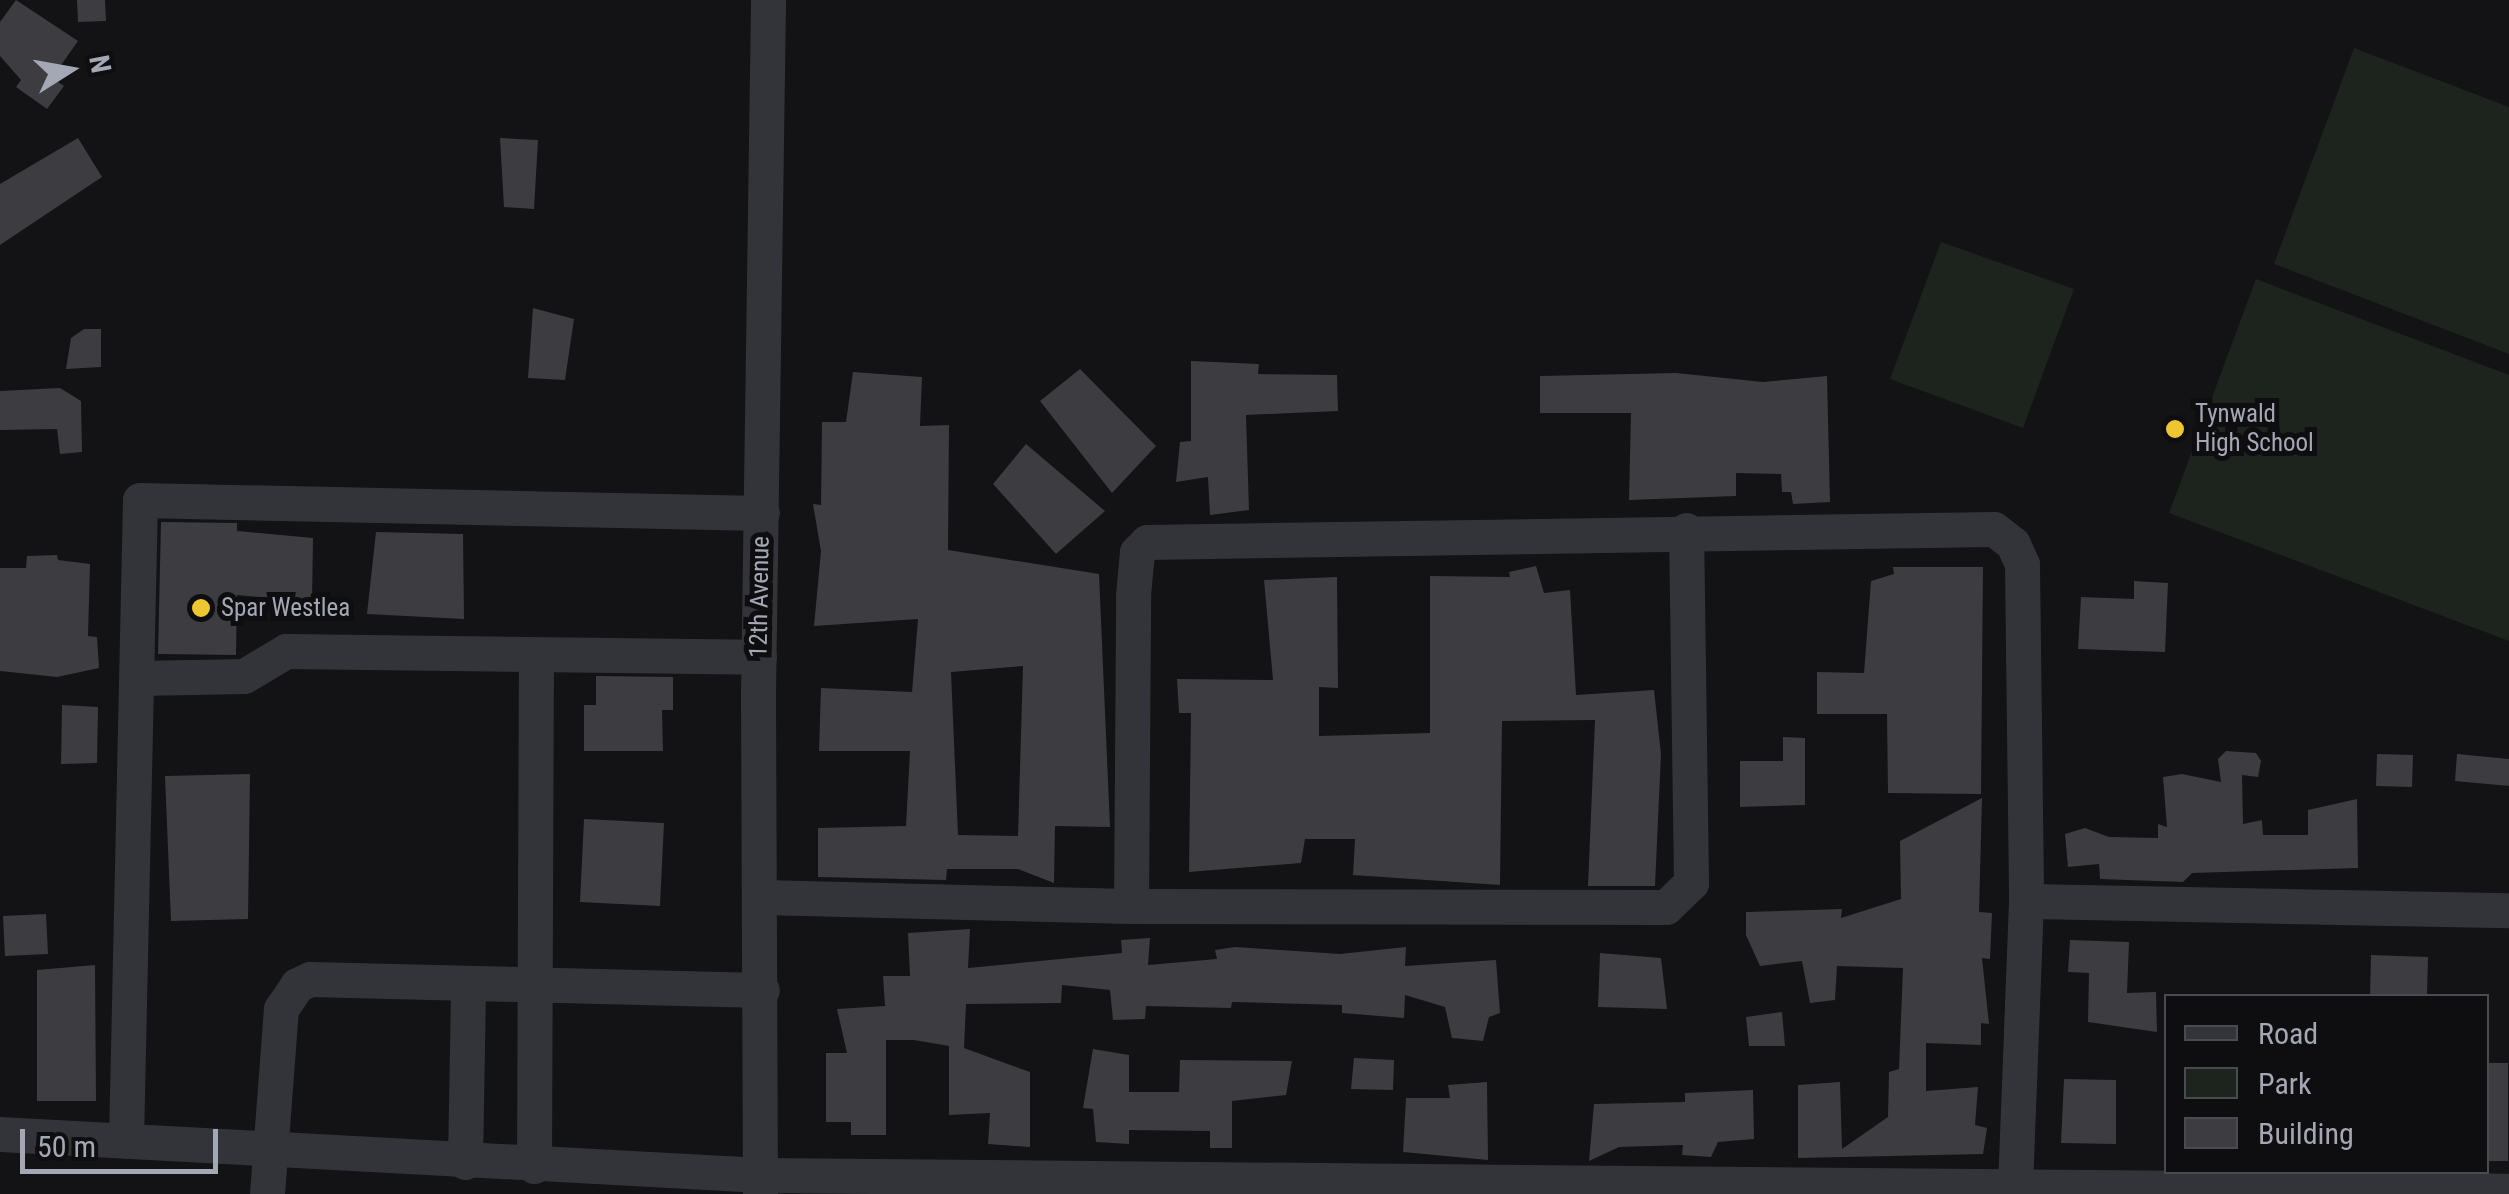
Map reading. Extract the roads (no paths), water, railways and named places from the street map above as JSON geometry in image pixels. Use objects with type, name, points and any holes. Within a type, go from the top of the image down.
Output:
[{"type":"street","name":"12th Avenue","points":[[761,1184],[759,657],[768,0]]},
{"type":"street","points":[[126,1142],[140,500],[762,513]]},
{"type":"street","points":[[1131,906],[1133,595],[1138,552],[1147,542],[1686,530],[1994,529],[2013,544],[2022,564],[2026,901],[2016,1192]]},
{"type":"street","points":[[760,896],[1131,906],[1654,910],[1677,902],[1690,883],[1686,530]]},
{"type":"street","points":[[139,678],[244,676],[286,651],[759,657]]},
{"type":"street","points":[[534,1166],[538,985],[536,656]]},
{"type":"street","points":[[2026,901],[2509,910]]},
{"type":"street","points":[[267,1194],[281,1009],[297,984],[310,979],[762,990]]},
{"type":"street","points":[[465,1162],[468,983]]},
{"type":"street","points":[[0,1134],[534,1166],[761,1184],[2509,1191]]},
{"type":"place","name":"Tynwald High School","points":[[2175,429]]},
{"type":"place","name":"Spar Westlea","points":[[201,608]]}]
